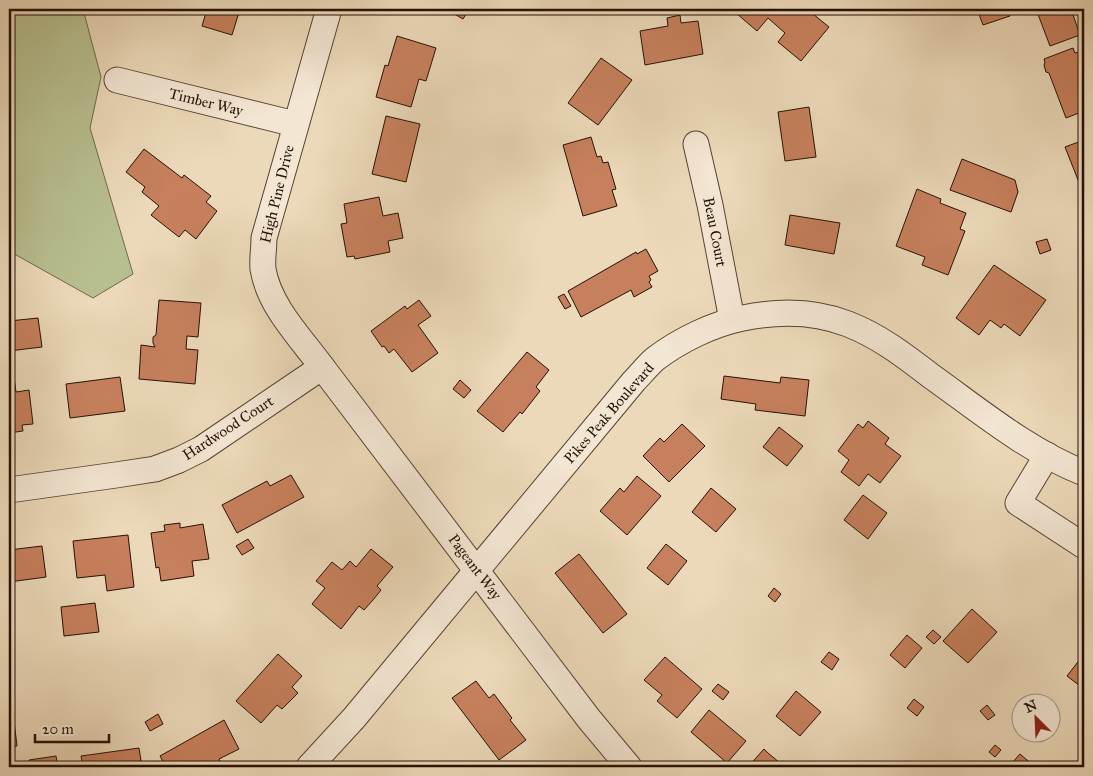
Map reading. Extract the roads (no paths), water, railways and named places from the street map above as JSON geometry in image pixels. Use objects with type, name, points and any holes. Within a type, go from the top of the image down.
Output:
[{"type":"street","name":"High Pine Drive","points":[[322,367],[283,315],[270,294],[263,268],[264,238],[329,9]]},
{"type":"street","name":"Timber Way","points":[[117,80],[295,124]]},
{"type":"street","name":"Beau Court","points":[[696,144],[732,320]]},
{"type":"street","name":"Pikes Peak Boulevard","points":[[309,767],[354,718],[634,381],[654,360],[699,333],[732,320],[757,315],[794,313],[820,316],[846,323],[877,338],[1032,447],[1084,473]]},
{"type":"street","name":"Hardwood Court","points":[[9,490],[126,474],[156,468],[179,460],[200,449],[322,367]]},
{"type":"street","name":"Pageant Way","points":[[322,367],[589,719],[629,767]]},
{"type":"street","points":[[1047,455],[1018,503],[1084,546]]}]
